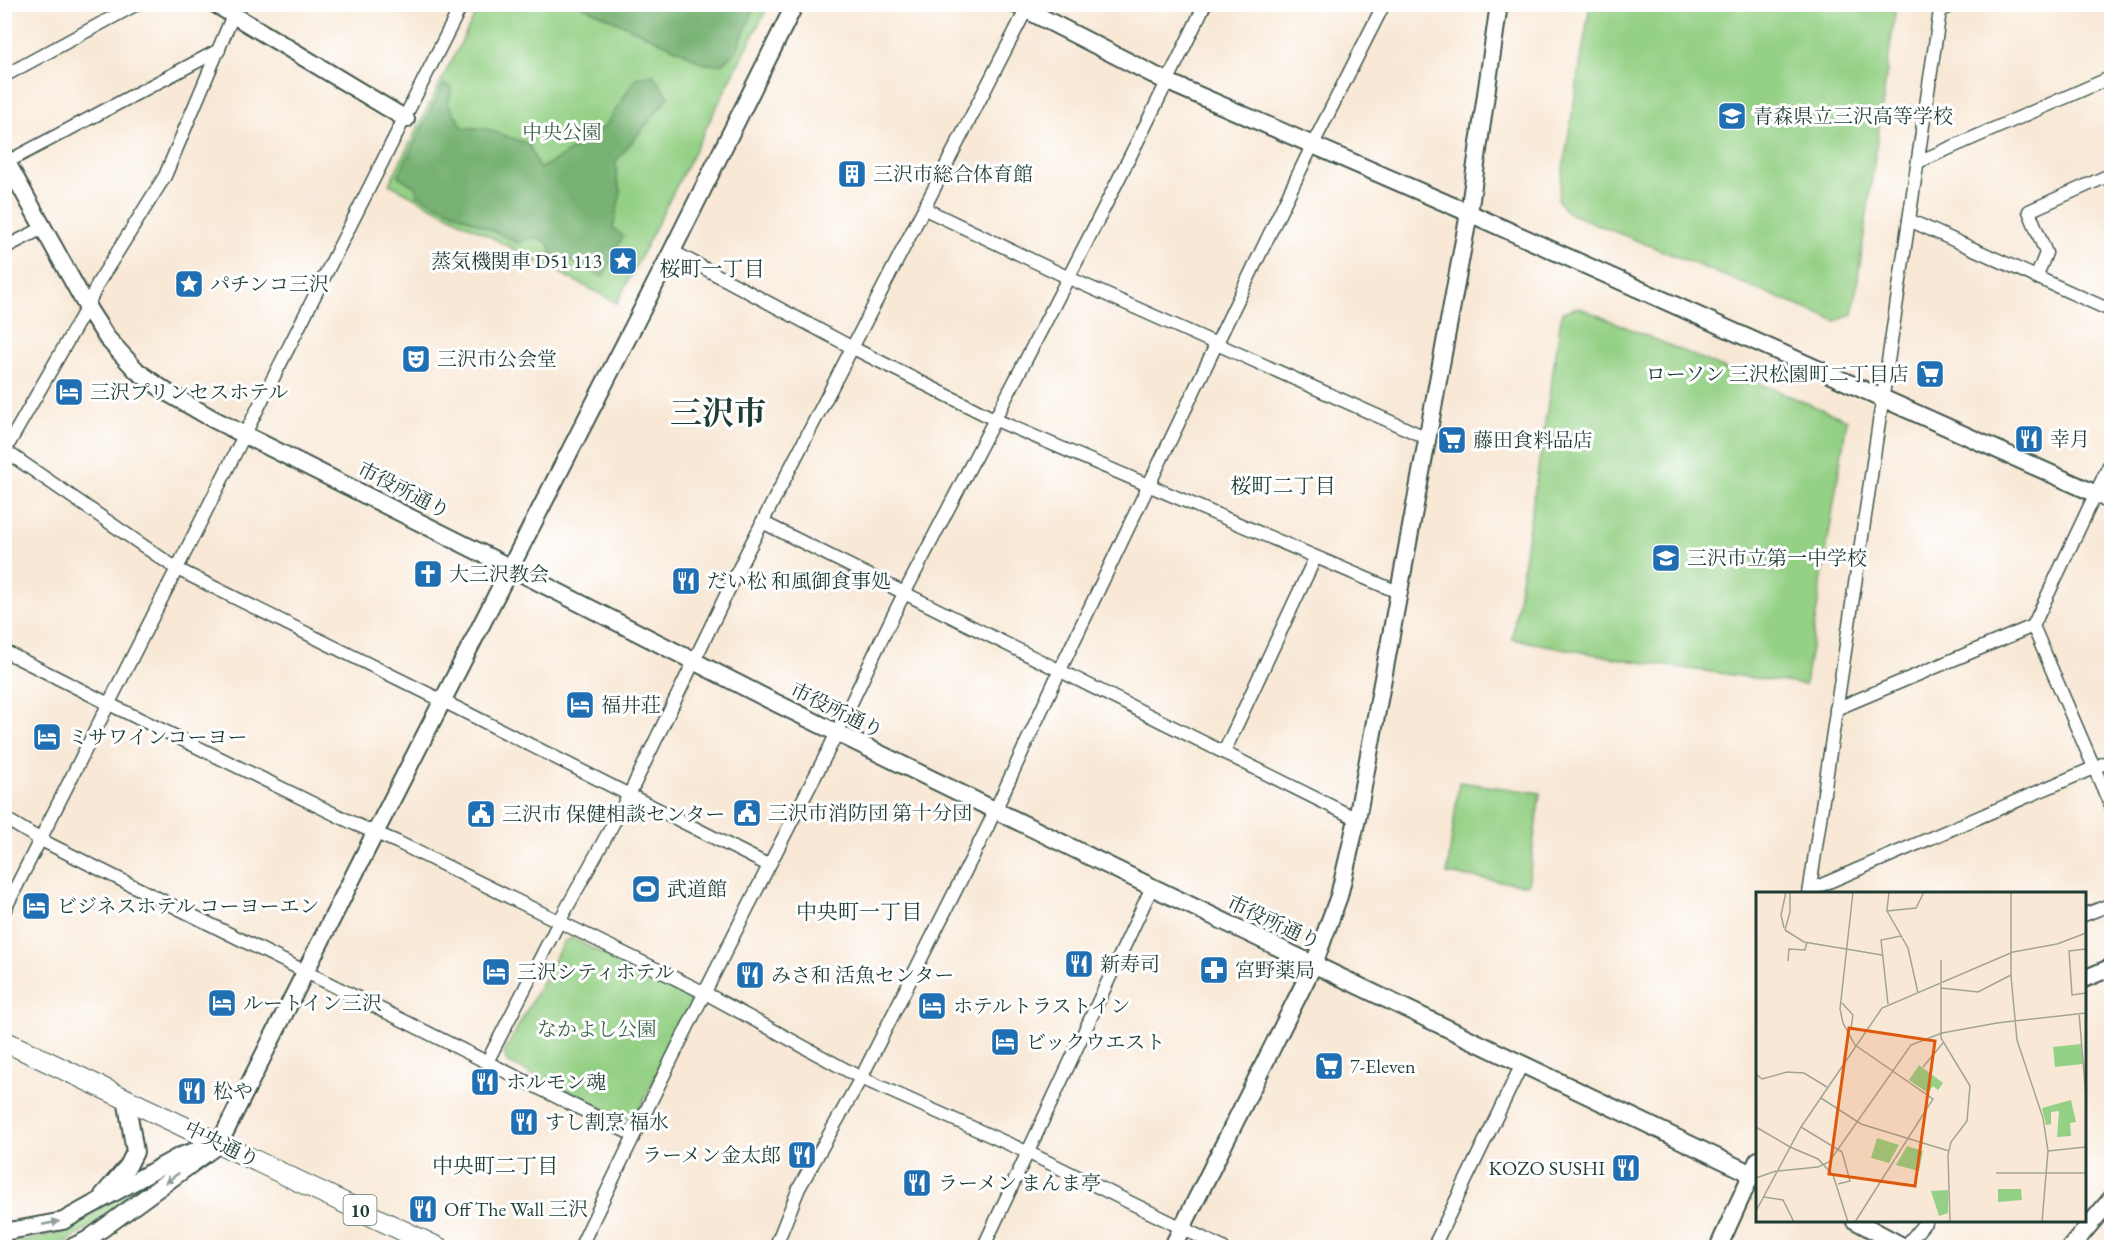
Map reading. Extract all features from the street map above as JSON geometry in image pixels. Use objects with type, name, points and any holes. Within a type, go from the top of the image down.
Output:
[{"type":"main road","name":"中央通り","points":[[4,1041],[437,1247]]},
{"type":"street","points":[[4,76],[136,4]]},
{"type":"street","points":[[4,911],[348,228],[406,119],[462,4]]},
{"type":"street","points":[[70,1248],[87,1240],[219,1143],[795,4]]},
{"type":"street","points":[[580,1248],[633,1135],[837,733],[905,592],[1069,279],[1205,4]]},
{"type":"street","points":[[775,1248],[799,1188],[861,1078],[994,810],[1216,345],[1384,4]]},
{"type":"street","points":[[1173,1248],[1314,964],[1339,896],[1357,819],[1469,213],[1499,4]]},
{"type":"street","points":[[1810,892],[1941,8],[1956,4]]},
{"type":"street","points":[[488,1062],[559,922],[629,795],[762,522],[925,209],[1021,7],[1168,82],[1312,147],[1469,213],[2112,501]]},
{"type":"street","points":[[406,119],[222,8],[219,50],[165,176],[98,284],[5,451],[177,569],[768,865]]},
{"type":"street","points":[[6,160],[219,50]]},
{"type":"street","points":[[1918,162],[2112,77]]},
{"type":"street","name":"市役所通り","points":[[6,160],[87,307],[107,338],[137,371],[177,398],[694,661],[994,810],[1522,1064],[1756,1170]]},
{"type":"street","points":[[2036,278],[2046,253],[2030,211],[2112,174]]},
{"type":"street","points":[[925,209],[1069,279],[1427,438]]},
{"type":"street","points":[[1909,220],[2112,311]]},
{"type":"street","points":[[4,248],[43,228]]},
{"type":"street","points":[[672,251],[853,348],[996,420],[1400,593]]},
{"type":"street","points":[[1836,709],[2033,626],[2112,459]]},
{"type":"street","points":[[762,522],[1357,819]]},
{"type":"street","points":[[1224,752],[1315,558]]},
{"type":"street","points":[[2033,626],[2112,809]]},
{"type":"street","points":[[4,651],[705,993],[861,1078],[1027,1152],[1223,1248]]},
{"type":"street","points":[[1810,892],[2112,760]]},
{"type":"street","points":[[4,818],[41,840],[633,1135]]},
{"type":"street","points":[[983,1248],[1152,887]]},
{"type":"street","points":[[2086,915],[2112,904]]},
{"type":"street","points":[[2086,979],[2112,967]]},
{"type":"street","points":[[1433,1248],[1522,1064]]},
{"type":"street","points":[[94,1205],[128,1166],[135,1152],[126,1098]]},
{"type":"street","points":[[4,1232],[63,1221],[180,1156],[219,1143]]},
{"type":"street","points":[[1718,1248],[1756,1170]]},
{"type":"street","points":[[2088,1218],[2112,1198]]},
{"type":"street","points":[[1856,1222],[1905,1247],[1926,1222]]},
{"type":"street","points":[[2070,1248],[2086,1222]]},
{"type":"green space","name":"中央公園","points":[[766,4],[768,6],[617,303],[389,184],[480,5]]},
{"type":"green space","points":[[580,5],[747,5],[754,9],[736,52],[721,64],[703,64],[683,52]]},
{"type":"green space","name":"青森県立三沢高等学校","points":[[1590,5],[1896,5],[1853,314],[1836,321],[1566,212],[1558,200]]},
{"type":"green space","points":[[653,75],[669,97],[616,161],[617,180],[621,191],[613,228],[623,236],[603,277],[572,261],[564,267],[553,261],[550,245],[542,240],[531,238],[518,243],[416,194],[417,188],[398,176],[444,84],[452,88],[448,104],[464,128],[483,128],[529,144],[539,169],[561,157],[606,125],[636,78]]},
{"type":"green space","points":[[1578,307],[1847,420],[1805,685],[1626,660],[1512,639],[1562,312]]},
{"type":"green space","points":[[1459,782],[1540,793],[1528,885],[1447,874]]},
{"type":"green space","name":"なかよし公園","points":[[572,938],[689,999],[691,1005],[634,1120],[628,1121],[507,1062],[504,1053],[564,941]]},
{"type":"green space","points":[[168,1172],[65,1244],[49,1248],[5,1247],[4,1244],[64,1232],[111,1201]]},
{"type":"place","name":"青森県立三沢高等学校","points":[[1732,116]]},
{"type":"place","name":"三沢市総合体育館","points":[[852,174]]},
{"type":"place","name":"蒸気機関車 D51 113","points":[[623,261]]},
{"type":"place","name":"パチンコ三沢","points":[[189,284]]},
{"type":"place","name":"三沢市公会堂","points":[[416,359]]},
{"type":"place","name":"ローソン 三沢松園町二丁目店","points":[[1930,374]]},
{"type":"place","name":"三沢プリンセスホテル","points":[[69,392]]},
{"type":"place","name":"幸月","points":[[2029,439]]},
{"type":"place","name":"藤田食料品店","points":[[1452,440]]},
{"type":"place","name":"三沢市立第一中学校","points":[[1666,558]]},
{"type":"place","name":"大三沢教会","points":[[428,574]]},
{"type":"place","name":"だい松 和風御食事処","points":[[686,581]]},
{"type":"place","name":"福井荘","points":[[580,705]]},
{"type":"place","name":"ミサワインコーヨー","points":[[47,737]]},
{"type":"place","name":"三沢市消防団 第十分団","points":[[747,813]]},
{"type":"place","name":"三沢市 保健相談センター","points":[[481,814]]},
{"type":"place","name":"武道館","points":[[646,889]]},
{"type":"place","name":"ビジネスホテル コーヨーエン","points":[[36,906]]},
{"type":"place","name":"新寿司","points":[[1079,964]]},
{"type":"place","name":"宮野薬局","points":[[1214,970]]},
{"type":"place","name":"三沢シティホテル","points":[[496,972]]},
{"type":"place","name":"みさ和 活魚センター","points":[[750,975]]},
{"type":"place","name":"ルートイン三沢","points":[[222,1003]]},
{"type":"place","name":"ホテルトラストイン","points":[[932,1006]]},
{"type":"place","name":"ビックウエスト","points":[[1005,1042]]},
{"type":"place","name":"7-Eleven","points":[[1329,1066]]},
{"type":"place","name":"ホルモン魂","points":[[485,1082]]},
{"type":"place","name":"松や","points":[[192,1091]]},
{"type":"place","name":"すし割烹 福水","points":[[524,1122]]},
{"type":"place","name":"ラーメン金太郎","points":[[802,1155]]},
{"type":"place","name":"KOZO SUSHI","points":[[1626,1168]]},
{"type":"place","name":"ラーメン まんま亭","points":[[917,1183]]},
{"type":"place","name":"Off The Wall 三沢","points":[[423,1209]]},
{"type":"district","name":"桜町一丁目","points":[[712,268]]},
{"type":"district","name":"三沢市","points":[[718,413]]},
{"type":"district","name":"桜町二丁目","points":[[1283,485]]},
{"type":"district","name":"中央町一丁目","points":[[859,911]]},
{"type":"district","name":"中央町二丁目","points":[[495,1165]]}]
